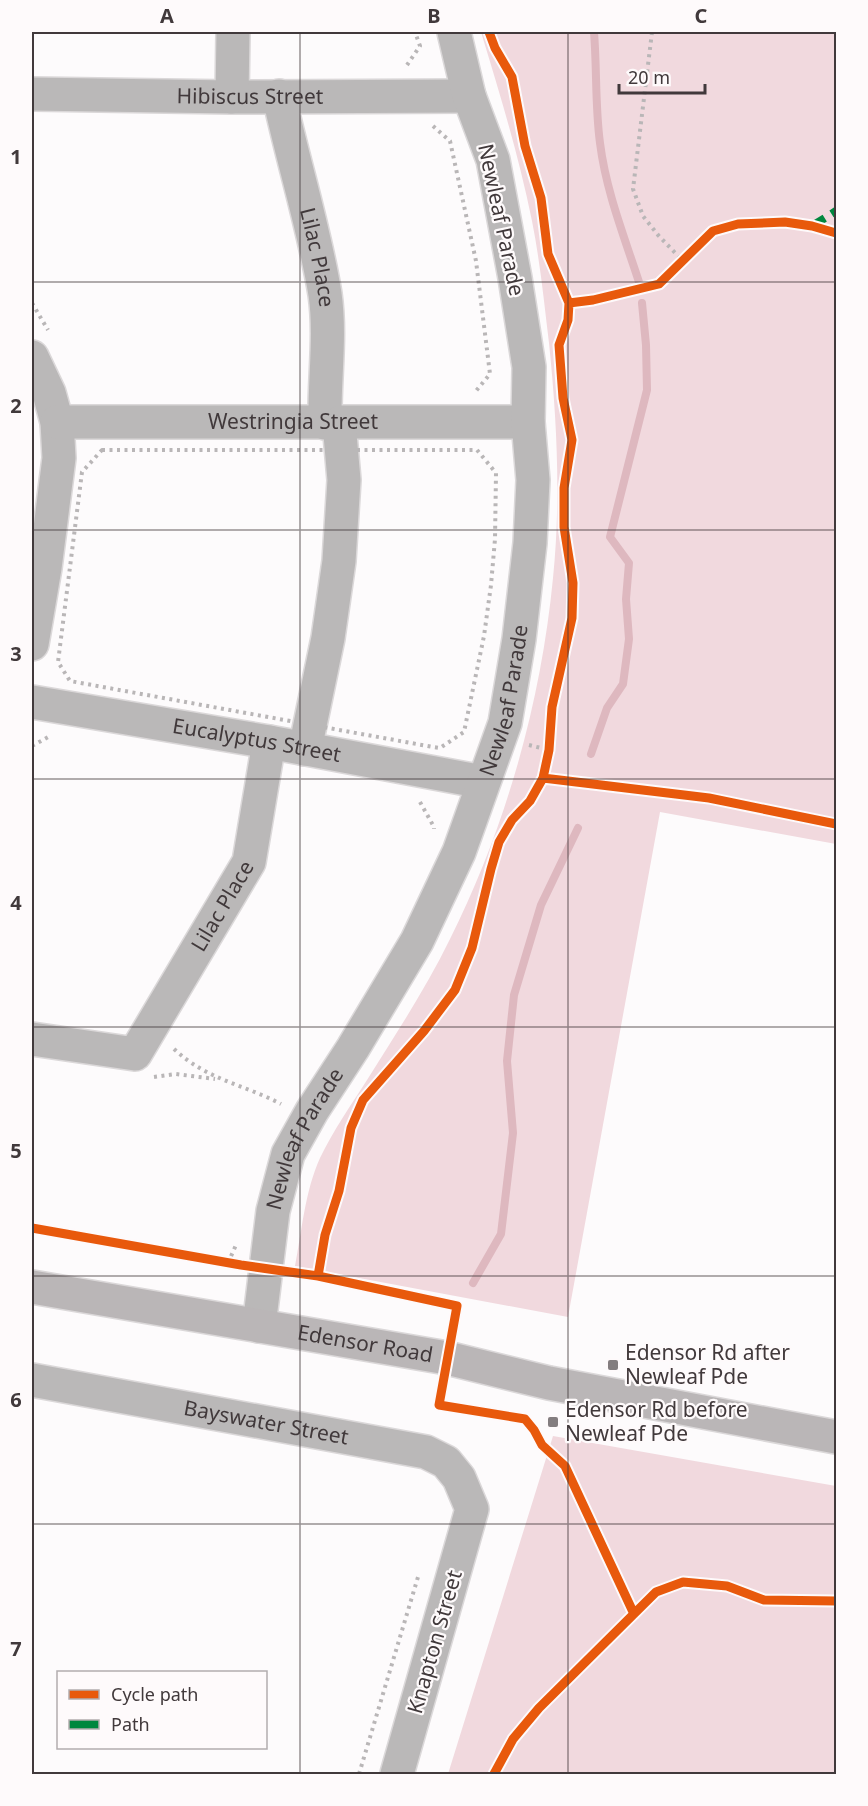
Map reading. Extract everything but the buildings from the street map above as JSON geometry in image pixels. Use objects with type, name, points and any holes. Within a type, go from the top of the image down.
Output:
[{"type":"main road","name":"Edensor Road","points":[[32,1287],[447,1358],[549,1383],[837,1437]]},
{"type":"street","points":[[232,97],[234,32]]},
{"type":"street","name":"Newleaf Parade","points":[[259,1326],[273,1211],[288,1154],[417,941],[459,852],[505,723],[519,639],[530,543],[533,480],[528,422],[529,367],[493,160],[469,96],[454,32]]},
{"type":"street","name":"Hibiscus Street","points":[[32,94],[232,97],[469,96]]},
{"type":"street","name":"Lilac Place","points":[[279,96],[307,206],[325,295],[335,432],[344,480],[339,561],[328,638],[307,737]]},
{"type":"street","points":[[32,644],[45,568],[59,458],[57,422],[40,345]]},
{"type":"street","name":"Westringia Street","points":[[57,422],[335,432],[528,422]]},
{"type":"street","name":"Eucalyptus Street","points":[[32,702],[269,742],[307,737],[483,782]]},
{"type":"street","name":"Lilac Place","points":[[32,1039],[135,1054],[249,862],[269,742]]},
{"type":"street","name":"Bayswater Street","points":[[32,1380],[426,1452],[446,1461],[459,1478],[472,1509]]},
{"type":"street","name":"Knapton Street","points":[[398,1774],[472,1509]]},
{"type":"path","points":[[403,71],[420,46],[414,32]]},
{"type":"path","points":[[652,32],[633,189],[643,216],[682,260]]},
{"type":"path","points":[[450,141],[476,261],[490,374],[474,394]]},
{"type":"path","points":[[676,269],[690,253]]},
{"type":"path","points":[[32,303],[45,322],[40,345]]},
{"type":"path","points":[[335,432],[477,450],[496,473],[495,539],[491,585],[484,636],[464,732],[440,748],[307,737],[70,681],[58,662],[82,472],[102,450],[335,432]]},
{"type":"path","points":[[528,744],[548,755],[550,739]]},
{"type":"path","points":[[419,801],[434,826],[433,831]]},
{"type":"path","points":[[217,1261],[266,1268]]},
{"type":"path","points":[[359,1774],[418,1576]]},
{"type":"shaded area","points":[[481,32],[836,32],[836,844],[660,812],[568,1317],[295,1266],[307,1197],[320,1158],[336,1128],[431,975],[450,939],[488,853],[518,763],[530,717],[547,625],[557,519],[556,431],[549,343],[537,251],[527,197]]},
{"type":"shaded area","points":[[553,1436],[836,1486],[836,1774],[448,1774]]},
{"type":"waterway","points":[[594,32],[597,115],[603,161],[616,213],[639,282]]},
{"type":"waterway","points":[[591,754],[607,708],[623,684],[629,639],[626,599],[629,563],[610,537],[647,390],[642,303]]},
{"type":"waterway","points":[[473,1283],[501,1234],[513,1133],[507,1061],[514,995],[541,905],[578,828]]},
{"type":"marked path","points":[[812,226],[836,211]]},
{"type":"cycle path","points":[[318,1276],[325,1235],[339,1191],[351,1128],[363,1100],[424,1031],[455,990],[472,948],[499,842],[512,820],[530,801],[543,778],[549,750],[552,707],[572,618],[573,583],[564,527],[564,488],[572,440],[563,398],[559,345],[568,320],[569,303],[548,254],[541,198],[525,146],[512,77],[495,48],[489,32]]},
{"type":"cycle path","points":[[569,303],[593,300],[659,284],[713,231],[738,224],[785,222],[836,233]]},
{"type":"cycle path","points":[[543,778],[709,798],[836,824]]},
{"type":"cycle path","points":[[32,1228],[241,1265],[318,1276],[457,1306],[439,1405],[525,1419],[542,1445],[565,1466],[634,1614]]},
{"type":"cycle path","points":[[494,1774],[513,1739],[539,1708],[656,1592],[683,1582],[727,1586],[764,1600],[836,1601]]},
{"type":"place","name":"Edensor Rd after Newleaf Pde","points":[[613,1365]]},
{"type":"place","name":"Edensor Rd before Newleaf Pde","points":[[553,1422]]}]
